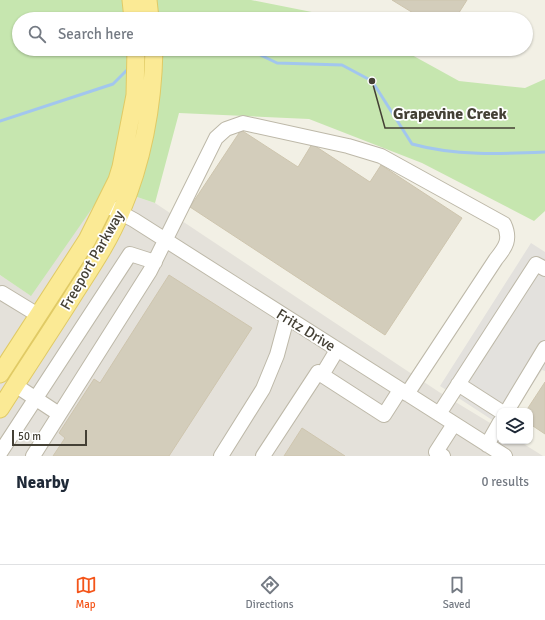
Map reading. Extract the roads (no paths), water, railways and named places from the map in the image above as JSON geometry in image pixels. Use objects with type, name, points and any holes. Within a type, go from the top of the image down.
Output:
[{"type":"main road","points":[[131,0],[132,12]]},
{"type":"main road","points":[[148,0],[149,12]]},
{"type":"main road","name":"Freeport Parkway","points":[[0,374],[87,240],[106,205],[122,167],[135,95],[136,56]]},
{"type":"main road","name":"Freeport Parkway","points":[[0,409],[90,270],[121,212],[140,159],[154,82],[154,56]]},
{"type":"street","points":[[32,456],[60,414],[154,262],[216,138],[226,129],[243,124],[348,146],[381,156],[504,224],[508,232],[508,240],[504,249],[404,392],[384,415],[318,372],[263,456]]},
{"type":"street","name":"Fritz Drive","points":[[106,205],[121,212],[505,456]]},
{"type":"street","points":[[0,453],[130,254],[154,262]]},
{"type":"street","points":[[439,414],[536,264],[545,270]]},
{"type":"street","points":[[0,293],[38,315]]},
{"type":"street","points":[[221,456],[263,389],[277,355],[287,318]]},
{"type":"street","points":[[509,408],[545,348]]},
{"type":"street","points":[[322,375],[337,350]]},
{"type":"street","points":[[458,384],[497,409]]},
{"type":"street","points":[[15,385],[60,414]]},
{"type":"street","points":[[443,456],[436,452],[454,424]]},
{"type":"street","points":[[487,445],[497,427]]},
{"type":"waterway","points":[[262,56],[277,63],[342,65],[372,81],[412,144],[445,151],[461,152],[495,154],[545,152]]},
{"type":"waterway","points":[[0,121],[113,84],[129,68]]},
{"type":"place","name":"Grapevine Creek","points":[[372,81]]}]
